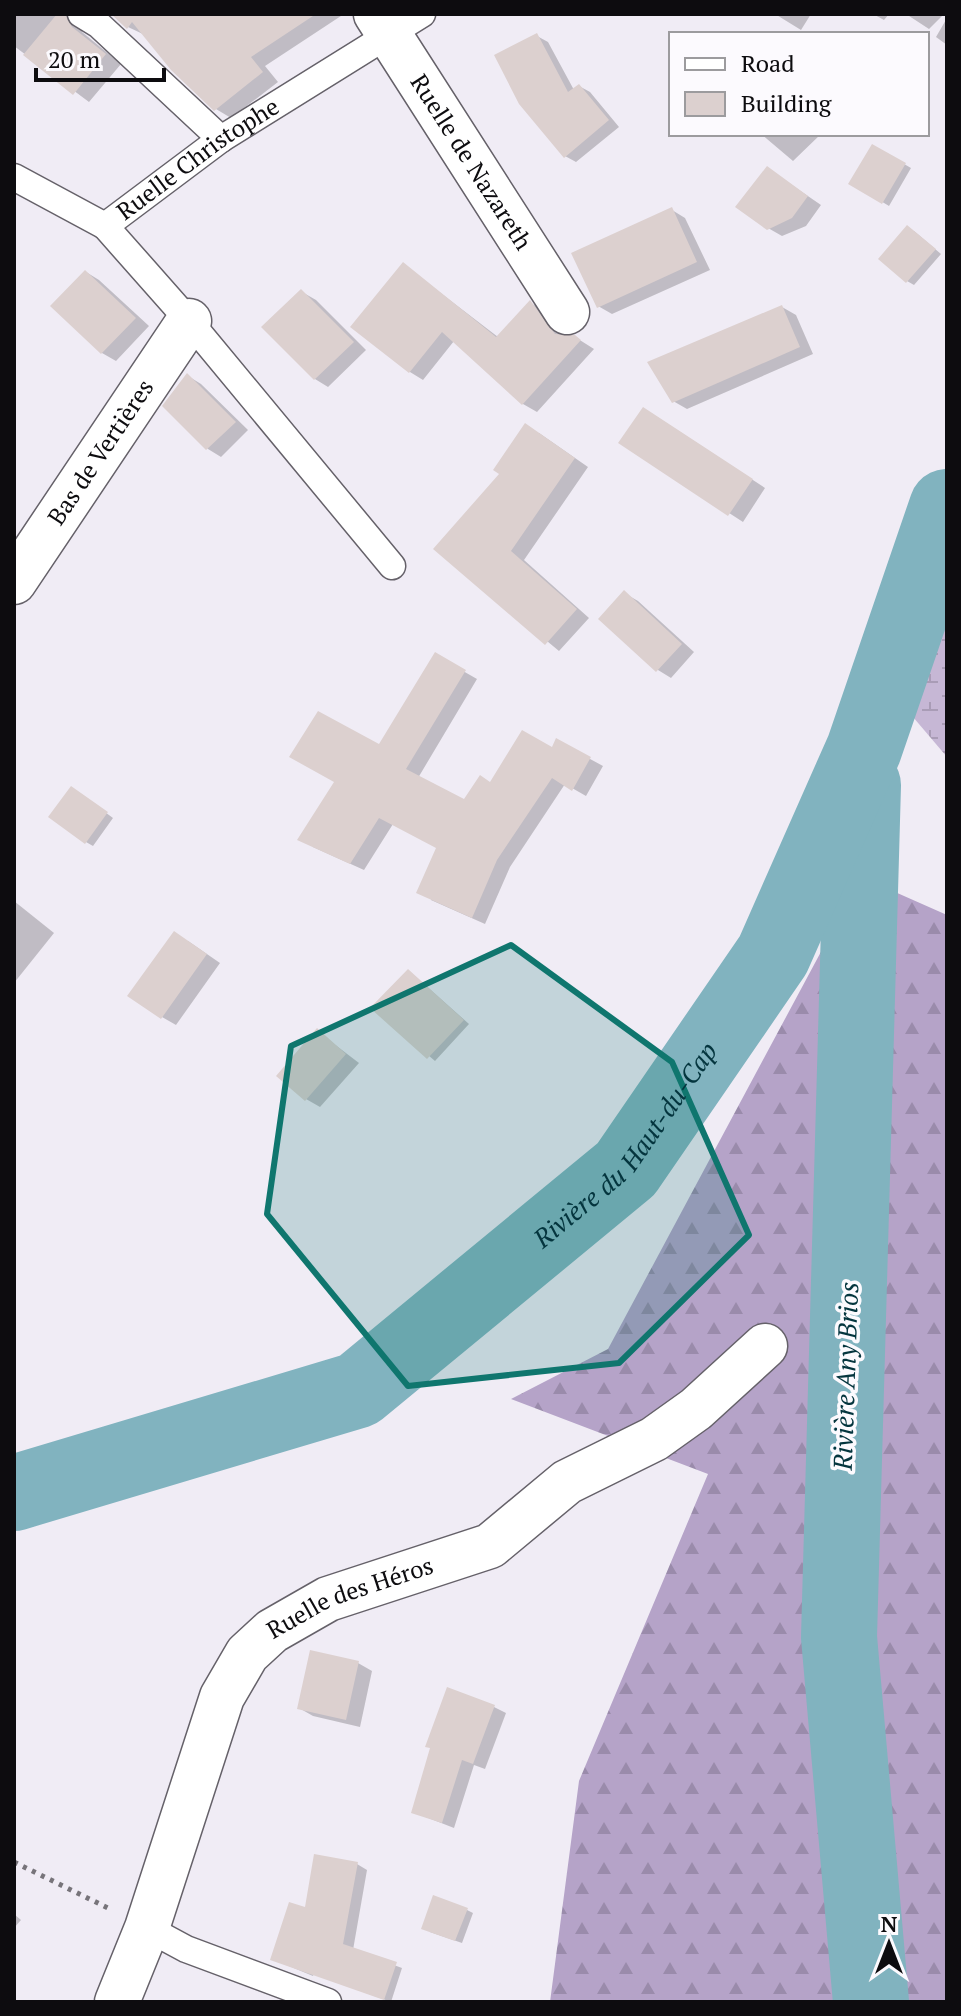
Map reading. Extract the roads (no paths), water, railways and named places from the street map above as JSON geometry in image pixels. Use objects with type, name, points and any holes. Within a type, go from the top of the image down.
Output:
[{"type":"street","name":"Ruelle de Nazareth","points":[[396,22],[567,312]]},
{"type":"street","name":"Bas de Vertières","points":[[14,582],[189,321]]},
{"type":"street","name":"Ruelle des Héros","points":[[117,2002],[147,1928],[222,1697],[247,1654],[272,1631],[328,1599],[490,1546],[567,1482],[654,1439],[696,1409],[765,1346]]},
{"type":"lane","points":[[81,14],[99,25],[221,139]]},
{"type":"lane","name":"Ruelle Christophe","points":[[14,177],[105,226],[221,139],[396,22]]},
{"type":"lane","points":[[105,226],[189,321],[392,566]]},
{"type":"lane","points":[[147,1928],[186,1949],[328,2002]]},
{"type":"waterway","name":"Rivière du Haut-du-Cap","points":[[14,1493],[358,1390],[626,1169],[773,955],[864,749],[947,507]]},
{"type":"waterway","name":"Rivière Any Brios","points":[[863,785],[839,1637],[871,2002]]}]
